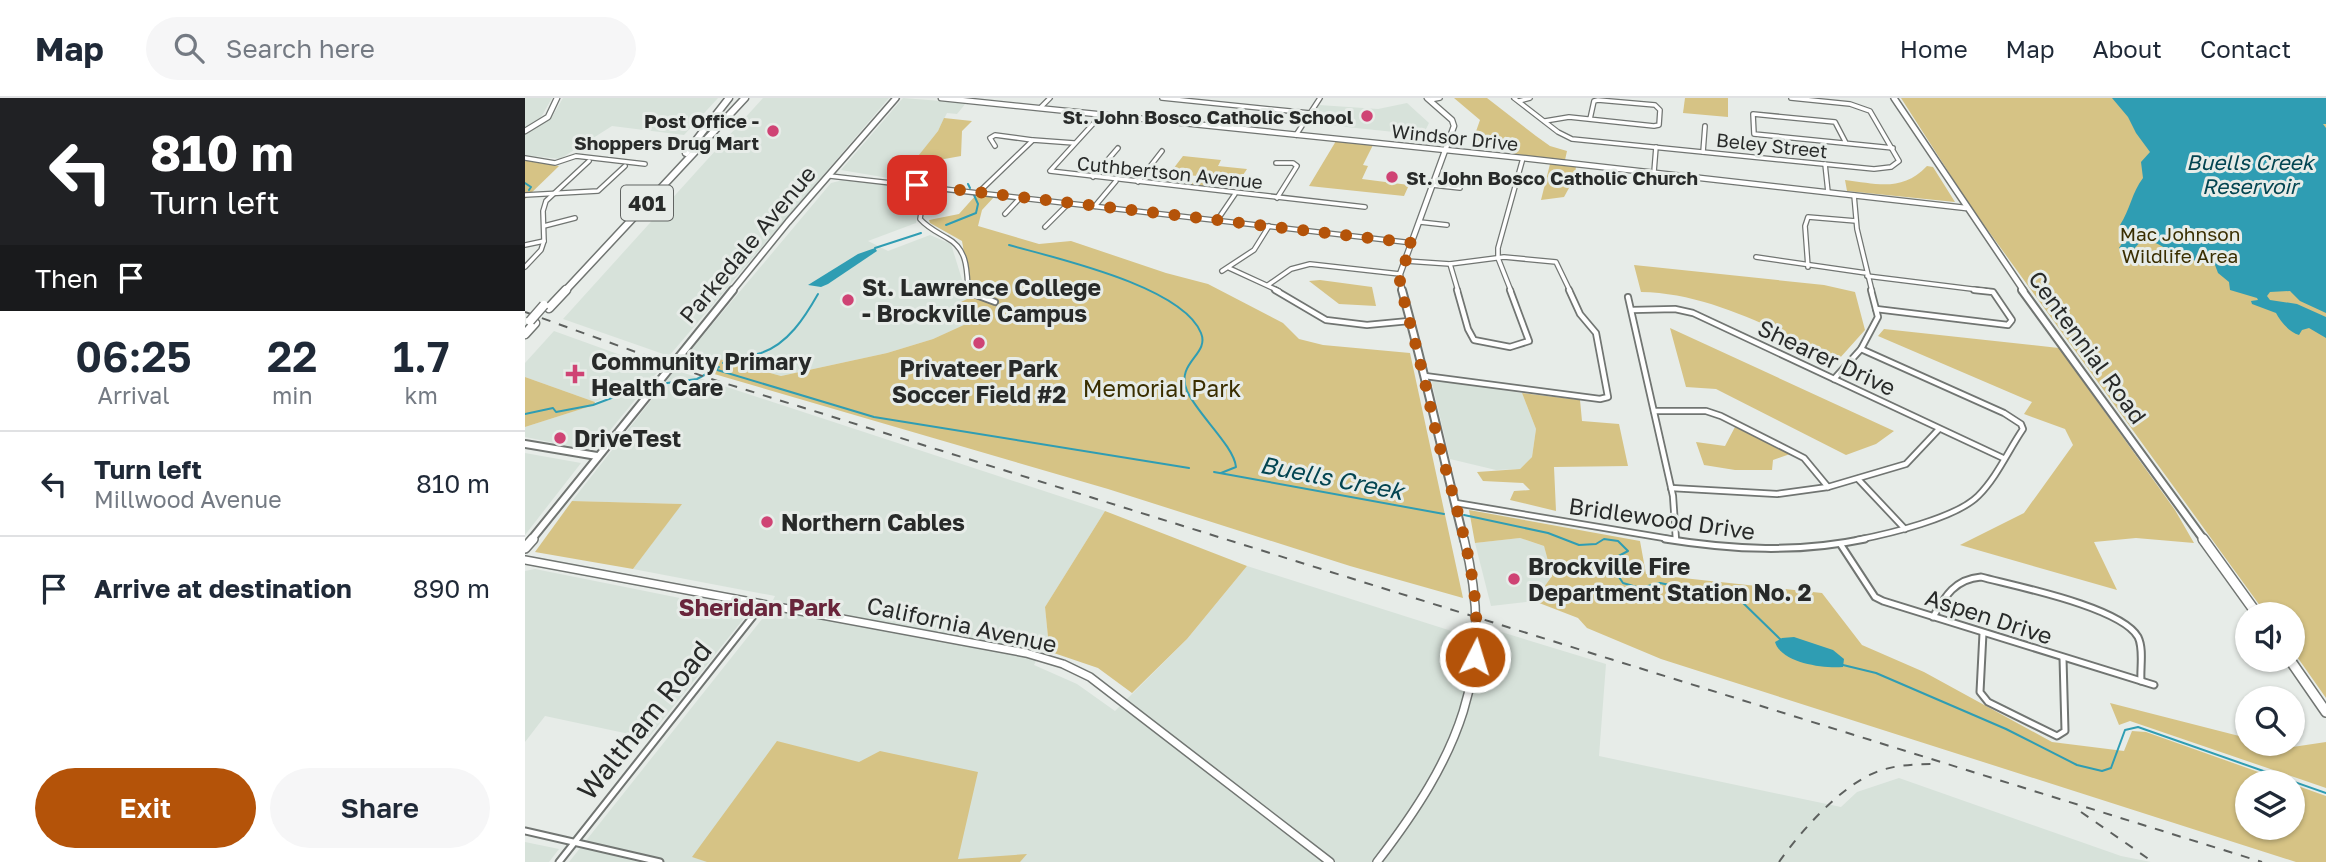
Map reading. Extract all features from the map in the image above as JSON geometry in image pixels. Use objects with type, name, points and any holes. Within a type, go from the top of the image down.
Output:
[{"type":"highway","points":[[686,153],[729,98]]},
{"type":"highway","name":"401","points":[[547,307],[738,98]]},
{"type":"highway","name":"401","points":[[525,334],[530,323],[745,98]]},
{"type":"highway","points":[[708,137],[753,98]]},
{"type":"main road","name":"Parkedale Avenue","points":[[525,548],[597,456],[896,98]]},
{"type":"main road","name":"Centennial Road","points":[[1894,98],[1966,208],[2248,602]]},
{"type":"main road","points":[[2298,672],[2326,712]]},
{"type":"street","points":[[525,131],[548,117],[557,98]]},
{"type":"street","name":"Windsor Drive","points":[[941,98],[1654,172],[1966,208]]},
{"type":"street","points":[[1040,108],[1050,98]]},
{"type":"street","points":[[1162,98],[1310,113]]},
{"type":"street","points":[[1296,135],[1320,98]]},
{"type":"street","points":[[1428,99],[1440,98]]},
{"type":"street","points":[[1516,99],[1530,98]]},
{"type":"street","points":[[1791,98],[1850,104],[1870,111],[1893,148]]},
{"type":"street","points":[[1377,862],[1414,814],[1458,732],[1472,680],[1478,617],[1474,578],[1400,285],[1400,274],[1454,126],[1452,120],[1428,99]]},
{"type":"street","name":"Beley Street","points":[[1516,99],[1572,139],[1874,169],[1891,167],[1899,161],[1893,148]]},
{"type":"street","points":[[1544,121],[1558,118],[1590,119],[1654,126],[1659,125],[1660,110],[1655,105],[1598,100],[1594,102],[1590,119]]},
{"type":"street","name":"Cuthbertson Avenue","points":[[1102,114],[1050,171],[1364,207]]},
{"type":"street","points":[[1846,143],[1835,122],[1753,114],[1754,134],[1893,148]]},
{"type":"street","points":[[1703,152],[1705,126]]},
{"type":"street","points":[[995,146],[990,138],[999,135],[1075,143]]},
{"type":"street","points":[[979,192],[1033,140]]},
{"type":"street","points":[[1654,172],[1656,147]]},
{"type":"street","points":[[1092,177],[1118,148]]},
{"type":"street","points":[[1137,182],[1162,151]]},
{"type":"street","points":[[525,158],[555,163],[576,156],[645,164]]},
{"type":"street","points":[[1450,264],[1468,329],[1474,340],[1519,346],[1529,341],[1498,258],[1523,158]]},
{"type":"street","points":[[525,267],[541,250],[544,241],[543,211],[552,194],[589,161]]},
{"type":"street","points":[[1276,163],[1293,163],[1297,166],[1277,198]]},
{"type":"street","points":[[1825,164],[1828,192]]},
{"type":"street","points":[[525,195],[598,191],[625,166]]},
{"type":"street","points":[[900,183],[922,167]]},
{"type":"street","points":[[830,176],[1413,243]]},
{"type":"street","points":[[1095,206],[1117,180]]},
{"type":"street","points":[[1431,185],[1459,188]]},
{"type":"street","points":[[935,187],[922,206],[920,219],[927,229],[953,241],[962,250],[968,292],[995,302]]},
{"type":"street","points":[[1218,219],[1235,194]]},
{"type":"street","points":[[1834,379],[1861,349],[1878,317],[1856,221],[1854,195]]},
{"type":"street","points":[[1005,214],[1020,197]]},
{"type":"street","points":[[1045,227],[1070,203]]},
{"type":"street","points":[[544,226],[575,218]]},
{"type":"street","points":[[1808,267],[1805,226],[1808,218],[1856,221]]},
{"type":"street","points":[[1420,222],[1447,225]]},
{"type":"street","points":[[1222,271],[1254,250],[1269,226]]},
{"type":"street","points":[[525,245],[544,241]]},
{"type":"street","points":[[1756,257],[1808,267],[1993,292],[2012,320],[2008,325],[1876,309]]},
{"type":"street","points":[[1406,261],[1450,264],[1498,258],[1556,262],[1580,314],[1597,333],[1608,397],[1600,399],[1425,376]]},
{"type":"street","points":[[1267,286],[1291,269],[1310,264],[1400,274]]},
{"type":"street","points":[[1229,268],[1289,296],[1318,317],[1335,323],[1367,325],[1409,321]]},
{"type":"street","points":[[1628,297],[1671,488],[1676,540]]},
{"type":"street","name":"Shearer Drive","points":[[1632,310],[1675,309],[1693,313],[2003,458]]},
{"type":"street","name":"Bridlewood Drive","points":[[1455,503],[1753,551],[1792,551],[1880,537],[1967,505],[1980,493],[2023,429],[2021,424],[2004,413],[1861,349]]},
{"type":"street","points":[[1654,411],[1706,411],[1721,416],[1804,457],[1828,487]]},
{"type":"street","points":[[1671,488],[1777,494],[1828,487],[1906,464],[1939,429]]},
{"type":"street","points":[[525,444],[597,456]]},
{"type":"street","points":[[1858,479],[1905,529]]},
{"type":"street","name":"Aspen Drive","points":[[1840,545],[1875,597],[2154,685]]},
{"type":"street","name":"California Avenue","points":[[525,560],[1026,653],[1063,664],[1100,684],[1331,862]]},
{"type":"street","points":[[1933,617],[1954,584],[1966,576],[1981,577],[2108,613],[2129,627],[2138,638],[2141,681]]},
{"type":"street","name":"Waltham Road","points":[[559,862],[572,842],[763,604]]},
{"type":"street","points":[[1983,633],[1980,692],[1988,702],[2057,736],[2065,731],[2063,658]]},
{"type":"street","points":[[525,831],[660,862]]},
{"type":"shaded area","points":[[525,98],[552,98],[540,119],[525,128]]},
{"type":"shaded area","points":[[563,98],[718,98],[684,135],[612,126],[560,159],[525,155],[525,134],[552,117]]},
{"type":"shaded area","points":[[763,98],[889,98],[669,356],[563,319]]},
{"type":"shaded area","points":[[903,98],[966,103],[957,114],[947,113],[938,131],[900,180],[841,170]]},
{"type":"shaded area","name":"St. John Bosco Catholic School","points":[[1407,103],[1429,123],[1423,135],[1308,123],[1319,105],[1378,109]]},
{"type":"shaded area","name":"St. Lawrence College - Brockville Campus","points":[[843,180],[928,190],[919,203],[916,223],[868,241],[888,251],[930,235],[951,244],[968,299],[962,302],[978,319],[933,339],[887,353],[781,376],[690,351],[831,183]]},
{"type":"shaded area","points":[[554,331],[651,366],[657,373],[648,382],[595,402],[525,377],[525,363]]},
{"type":"shaded area","points":[[675,370],[1105,511],[1045,607],[1048,637],[1034,665],[1077,684],[1115,711],[1187,639],[1247,566],[1461,634],[1484,646],[1488,628],[1606,664],[1599,756],[1841,807],[1857,792],[1899,778],[2121,856],[2151,862],[569,862],[766,614],[775,596],[633,569],[681,504],[572,501]]},
{"type":"shaded area","points":[[1431,379],[1522,393],[1536,429],[1532,457],[1520,469],[1496,470],[1450,459]]},
{"type":"shaded area","points":[[644,389],[598,445],[589,450],[525,437],[525,427]]},
{"type":"shaded area","points":[[525,453],[581,463],[525,535]]},
{"type":"shaded area","points":[[1520,538],[1544,546],[1552,576],[1534,601],[1491,606],[1475,543]]},
{"type":"shaded area","points":[[535,569],[749,612],[648,738],[545,716],[525,742],[525,571]]},
{"type":"shaded area","points":[[525,842],[559,849],[549,862],[525,862]]},
{"type":"green space","points":[[1454,98],[1487,98],[1550,146],[1567,151],[1565,160],[1512,154],[1514,144],[1473,140],[1480,120]]},
{"type":"green space","points":[[1685,98],[1728,98],[1728,117],[1683,113]]},
{"type":"green space","name":"Mac Johnson Wildlife Area","points":[[1901,98],[2326,98],[2326,698],[2305,668],[2305,602],[2257,602],[1971,207]]},
{"type":"green space","points":[[944,118],[972,121],[962,131],[961,156],[911,165],[938,131]]},
{"type":"green space","points":[[1336,141],[1373,145],[1363,165],[1368,166],[1362,179],[1409,185],[1404,196],[1309,186]]},
{"type":"green space","points":[[1183,156],[1221,160],[1218,166],[1247,169],[1243,175],[1236,174],[1232,180],[1211,178],[1204,188],[1190,187],[1197,176],[1170,173]]},
{"type":"green space","points":[[525,160],[559,166],[525,199]]},
{"type":"green space","points":[[1550,164],[1576,167],[1574,179],[1564,197],[1541,200]]},
{"type":"green space","points":[[1927,166],[1933,167],[1955,202],[1847,191],[1845,180],[1879,184],[1899,183],[1918,174]]},
{"type":"green space","name":"Memorial Park","points":[[976,195],[994,197],[982,210],[978,226],[1039,244],[1071,241],[1208,284],[1283,323],[1299,339],[1323,345],[1410,353],[1463,598],[1350,566],[1108,489],[704,371],[706,366],[684,359],[690,351],[781,376],[887,353],[933,339],[977,319],[961,302],[975,295],[971,292],[962,241],[929,220],[959,214]]},
{"type":"green space","points":[[1634,265],[1824,285],[1855,292],[1865,330],[1839,359],[1718,306],[1667,294],[1641,292]]},
{"type":"green space","points":[[1309,281],[1372,287],[1376,306],[1339,304]]},
{"type":"green space","points":[[1670,328],[1894,431],[1876,444],[1846,455],[1716,389],[1686,387]]},
{"type":"green space","points":[[1884,329],[2059,348],[2175,510],[2194,543],[2136,538],[2094,542],[2117,590],[1960,545],[2024,513],[2073,445],[2065,429],[2024,414],[2032,402],[1878,336]]},
{"type":"green space","points":[[525,377],[595,402],[594,405],[525,427]]},
{"type":"green space","points":[[1522,393],[1580,400],[1582,421],[1619,424],[1628,466],[1554,467],[1556,511],[1510,500],[1514,491],[1530,490],[1523,483],[1483,481],[1477,472],[1520,469],[1532,457],[1536,429]]},
{"type":"green space","points":[[1735,427],[1790,454],[1773,460],[1772,470],[1735,470],[1704,465],[1696,442],[1725,446]]},
{"type":"green space","points":[[572,501],[682,504],[633,569],[535,552]]},
{"type":"green space","points":[[1469,510],[1640,541],[1646,574],[1822,593],[1862,645],[1924,672],[2052,742],[2124,751],[2132,731],[2146,732],[2253,770],[2235,770],[2235,840],[2305,840],[2305,788],[2326,796],[2326,862],[2296,862],[1661,659],[1587,628],[1578,618],[1534,601],[1552,576],[1544,546],[1520,538],[1475,543]]},
{"type":"green space","points":[[1105,511],[1247,566],[1187,639],[1132,693],[1098,668],[1042,649],[1048,637],[1045,607]]},
{"type":"green space","points":[[2110,703],[2235,735],[2235,756],[2305,756],[2305,745],[2326,742],[2326,788],[2305,781],[2305,770],[2273,770],[2130,721],[2119,725]]},
{"type":"green space","points":[[777,741],[859,762],[880,751],[978,772],[958,859],[1027,854],[1020,862],[707,862],[692,857]]},
{"type":"water","name":"Buells Creek Reservoir","points":[[2112,98],[2326,98],[2326,124],[2323,124],[2326,128],[2326,313],[2300,301],[2290,291],[2270,292],[2267,296],[2270,300],[2297,304],[2326,317],[2326,338],[2309,328],[2302,330],[2299,335],[2292,331],[2282,323],[2276,313],[2252,304],[2251,301],[2258,300],[2257,298],[2230,290],[2229,282],[2218,273],[2215,265],[2176,255],[2147,241],[2141,241],[2134,249],[2123,252],[2119,248],[2124,240],[2120,225],[2143,178],[2141,162],[2150,152],[2128,117]]},
{"type":"water","points":[[875,248],[877,251],[828,284],[821,287],[808,285],[858,254]]},
{"type":"water","points":[[1794,637],[1833,650],[1844,659],[1843,667],[1815,666],[1785,655],[1775,642]]},
{"type":"waterway","name":"Buells Creek","points":[[525,183],[531,187],[529,190]]},
{"type":"waterway","points":[[968,184],[970,188]]},
{"type":"waterway","points":[[946,225],[976,213],[978,204],[974,195]]},
{"type":"waterway","points":[[875,248],[921,233]]},
{"type":"waterway","points":[[1009,245],[1115,276],[1169,301],[1189,316],[1201,333],[1202,341],[1185,373],[1187,391],[1234,459],[1236,467],[1221,473]]},
{"type":"waterway","points":[[723,363],[771,349],[801,320],[818,294]]},
{"type":"waterway","name":"Buells Creek","points":[[715,369],[719,367]]},
{"type":"waterway","name":"Buells Creek","points":[[667,383],[697,379],[715,369]]},
{"type":"waterway","name":"Buells Creek","points":[[715,369],[874,417],[1189,468]]},
{"type":"waterway","name":"Buells Creek","points":[[525,414],[553,408],[556,412],[593,405],[646,385]]},
{"type":"waterway","name":"Buells Creek","points":[[1214,472],[1444,514]]},
{"type":"waterway","name":"Buells Creek","points":[[1464,515],[1548,533],[1579,545],[1596,544],[1604,539],[1618,541],[1628,551],[1613,559],[1610,564],[1623,583],[1640,588],[1660,583],[1739,599],[1780,639]]},
{"type":"waterway","points":[[1843,665],[1876,673],[2006,729],[2077,765],[2102,771],[2111,768],[2125,730],[2138,727],[2326,793]]},
{"type":"railway","points":[[525,312],[708,378],[2262,862]]},
{"type":"railway","points":[[1779,862],[1823,810],[1865,777],[1885,769],[1933,764]]},
{"type":"railway","points":[[2081,812],[2153,862]]},
{"type":"place","name":"St. John Bosco Catholic School","points":[[1367,116]]},
{"type":"place","name":"Post Office - Shoppers Drug Mart","points":[[773,131]]},
{"type":"place","name":"St. John Bosco Catholic Church","points":[[1392,177]]},
{"type":"place","name":"St. Lawrence College - Brockville Campus","points":[[848,300]]},
{"type":"place","name":"Privateer Park Soccer Field #2","points":[[979,343]]},
{"type":"place","name":"Community Primary Health Care","points":[[575,374]]},
{"type":"place","name":"DriveTest","points":[[560,438]]},
{"type":"place","name":"Northern Cables","points":[[767,522]]},
{"type":"place","name":"Brockville Fire Department Station No. 2","points":[[1514,579]]},
{"type":"district","name":"Sheridan Park","points":[[760,606]]},
{"type":"route","points":[[917,185],[1413,243],[1400,274],[1400,285],[1425,373],[1431,411],[1474,578],[1478,617],[1475,657]]}]
